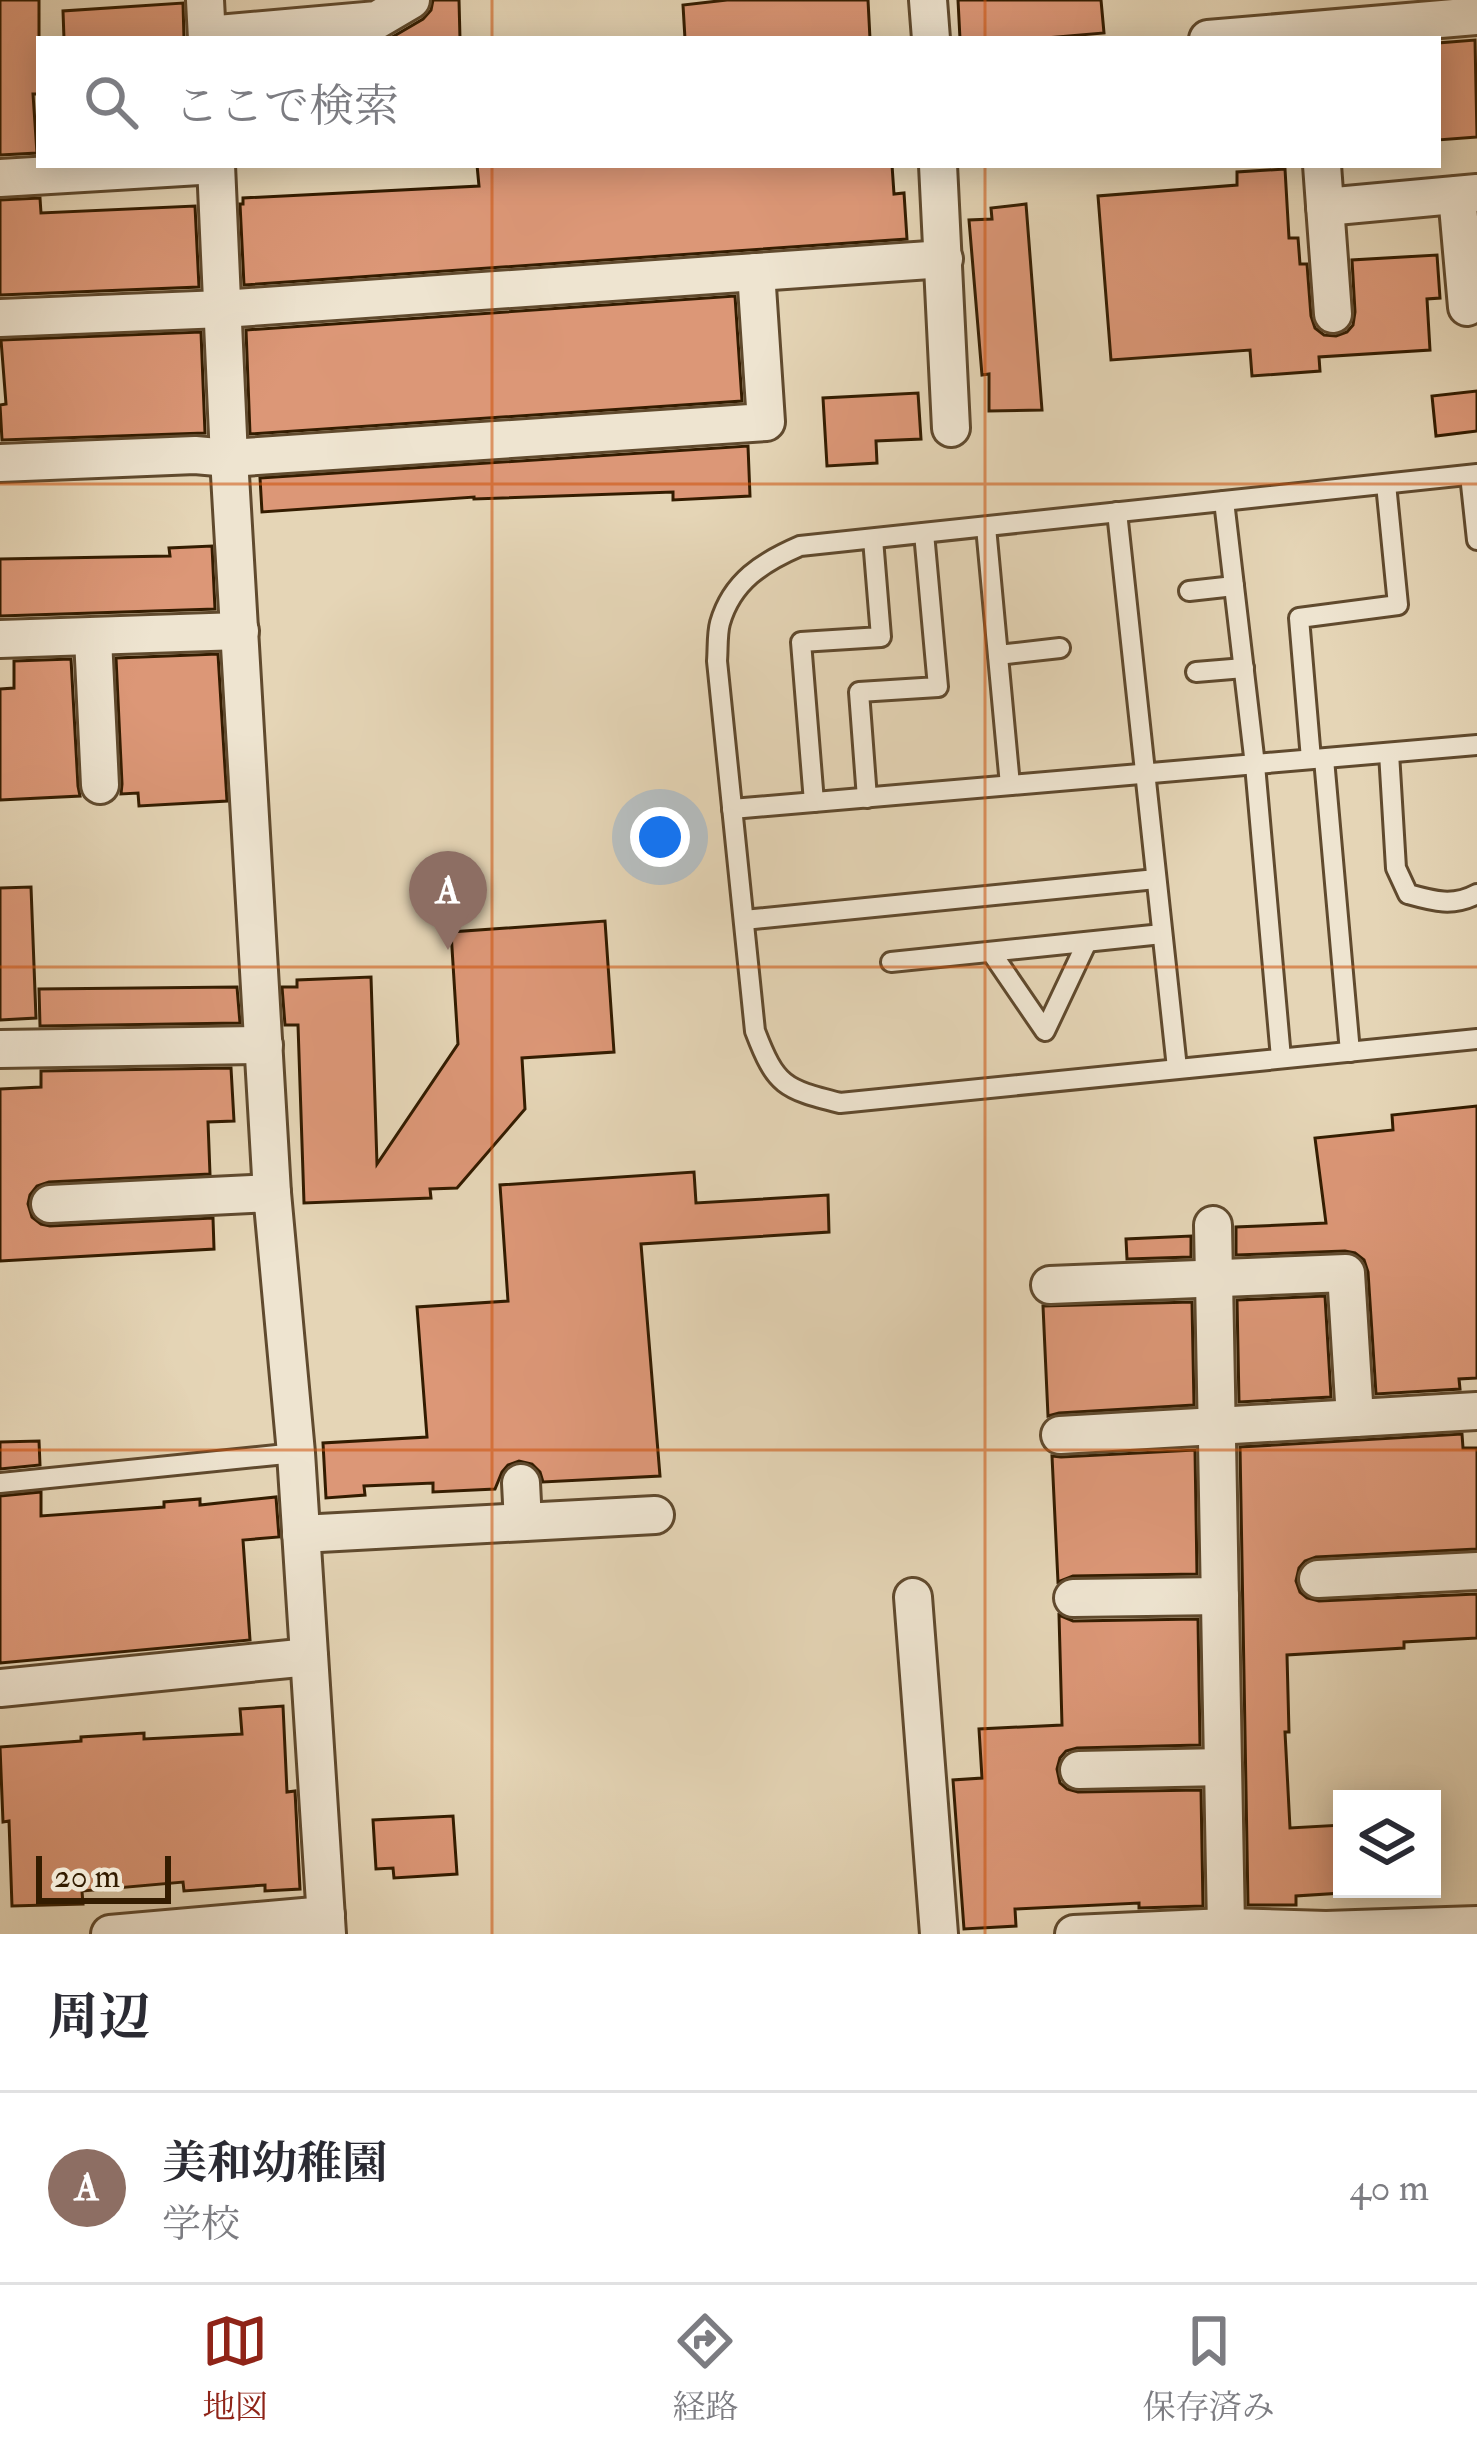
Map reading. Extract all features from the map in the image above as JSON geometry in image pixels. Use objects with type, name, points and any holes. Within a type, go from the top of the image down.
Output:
[{"type":"street","points":[[206,25],[376,20],[411,0]]},
{"type":"street","points":[[928,0],[931,36]]},
{"type":"street","points":[[1231,36],[1426,10],[1477,16]]},
{"type":"street","points":[[0,178],[166,168]]},
{"type":"street","points":[[110,1934],[326,1925],[296,1453],[272,1193],[216,168]]},
{"type":"street","points":[[938,168],[951,428]]},
{"type":"street","points":[[1322,168],[1333,314]]},
{"type":"street","points":[[1325,207],[1467,194],[1466,307]]},
{"type":"street","points":[[0,318],[222,309],[944,259]]},
{"type":"street","points":[[0,463],[195,455],[229,458],[766,422],[756,272]]},
{"type":"street","points":[[0,639],[239,631]]},
{"type":"street","points":[[93,638],[100,785]]},
{"type":"street","points":[[0,1049],[264,1045]]},
{"type":"street","points":[[50,1204],[272,1193]]},
{"type":"street","points":[[1213,1225],[1226,1927]]},
{"type":"street","points":[[1050,1285],[1346,1273],[1355,1418]]},
{"type":"street","points":[[1060,1435],[1477,1411]]},
{"type":"street","points":[[521,1484],[523,1522]]},
{"type":"street","points":[[301,1534],[655,1515]]},
{"type":"street","points":[[1318,1580],[1477,1571]]},
{"type":"street","points":[[1073,1598],[1220,1596]]},
{"type":"street","points":[[913,1597],[939,1934]]},
{"type":"street","points":[[0,1688],[309,1657]]},
{"type":"street","points":[[1079,1770],[1223,1767]]},
{"type":"street","points":[[1075,1934],[1226,1927],[1326,1932],[1477,1925]]},
{"type":"lane","points":[[1477,540],[1473,474],[800,546],[766,561],[740,584],[721,622],[717,661],[755,1031],[769,1068],[795,1091],[840,1103],[1477,1039]]},
{"type":"lane","points":[[1350,1052],[1299,618],[1398,605],[1386,484]]},
{"type":"lane","points":[[1224,501],[1255,764],[1281,1058]]},
{"type":"lane","points":[[1117,512],[1177,1068]]},
{"type":"lane","points":[[986,526],[1010,785]]},
{"type":"lane","points":[[867,798],[859,692],[938,687],[924,533]]},
{"type":"lane","points":[[814,802],[801,642],[881,637],[873,538]]},
{"type":"lane","points":[[1189,591],[1234,586]]},
{"type":"lane","points":[[998,656],[1060,648]]},
{"type":"lane","points":[[1196,672],[1244,668]]},
{"type":"lane","points":[[732,809],[1477,745]]},
{"type":"lane","points":[[1389,753],[1396,868],[1408,894],[1442,904],[1477,894]]},
{"type":"lane","points":[[744,920],[1156,879]]},
{"type":"lane","points":[[891,962],[1162,934]]},
{"type":"lane","points":[[991,952],[1045,1030],[1087,942]]},
{"type":"lane","points":[[0,1483],[296,1453]]},
{"type":"building","points":[[0,0],[39,0],[33,94],[36,153],[0,155]]},
{"type":"building","points":[[433,0],[459,0],[460,36],[394,36],[423,19]]},
{"type":"building","points":[[727,0],[868,0],[870,36],[685,36],[683,5]]},
{"type":"building","points":[[958,0],[1101,0],[1104,33],[960,36]]},
{"type":"building","points":[[183,3],[184,36],[64,36],[63,11]]},
{"type":"building","points":[[1475,40],[1477,137],[1441,140],[1441,43]]},
{"type":"building","points":[[477,168],[892,168],[894,194],[904,193],[907,239],[244,285],[243,198],[479,186]]},
{"type":"building","points":[[1285,169],[1289,238],[1298,238],[1300,264],[1307,264],[1315,328],[1336,336],[1353,325],[1352,260],[1437,255],[1440,298],[1427,299],[1430,350],[1319,357],[1320,371],[1252,376],[1250,350],[1111,360],[1098,196],[1237,185],[1237,172]]},
{"type":"building","points":[[40,198],[41,213],[195,206],[199,287],[0,295],[0,200]]},
{"type":"building","points":[[1026,204],[1042,410],[989,411],[989,374],[982,375],[969,220],[992,219],[991,208]]},
{"type":"building","points":[[735,296],[742,401],[250,434],[246,330]]},
{"type":"building","points":[[201,332],[205,433],[2,440],[0,405],[6,404],[1,340]]},
{"type":"building","points":[[1477,391],[1477,431],[1436,436],[1432,396]]},
{"type":"building","points":[[918,393],[921,439],[876,441],[877,463],[827,466],[823,398]]},
{"type":"building","points":[[748,446],[750,496],[673,500],[673,492],[474,497],[262,512],[260,478]]},
{"type":"building","points":[[212,546],[215,609],[0,616],[0,559],[170,556],[169,548]]},
{"type":"building","points":[[218,654],[227,801],[139,806],[138,793],[121,794],[116,658]]},
{"type":"building","points":[[71,659],[80,796],[0,800],[0,689],[14,688],[14,661]]},
{"type":"building","points":[[31,887],[36,1018],[0,1020],[0,888]]},
{"type":"building","points":[[605,921],[614,1052],[522,1058],[525,1109],[457,1188],[430,1189],[431,1198],[304,1203],[298,1025],[285,1025],[282,987],[297,987],[297,980],[371,977],[377,1164],[458,1044],[451,932]]},
{"type":"building","points":[[237,987],[240,1023],[40,1026],[39,989]]},
{"type":"building","points":[[231,1068],[234,1121],[208,1122],[210,1174],[49,1182],[37,1186],[28,1204],[32,1217],[50,1226],[213,1218],[214,1249],[0,1261],[0,1089],[41,1087],[41,1071]]},
{"type":"building","points":[[1477,1106],[1477,1378],[1459,1379],[1460,1389],[1376,1394],[1364,1260],[1345,1251],[1236,1255],[1236,1227],[1326,1223],[1315,1138],[1393,1130],[1392,1115]]},
{"type":"building","points":[[694,1172],[696,1203],[828,1195],[829,1232],[641,1244],[660,1476],[543,1482],[532,1464],[519,1461],[502,1472],[495,1489],[433,1492],[433,1483],[364,1486],[365,1495],[326,1498],[323,1443],[427,1437],[417,1307],[508,1301],[500,1185]]},
{"type":"building","points":[[1191,1236],[1191,1257],[1127,1259],[1126,1239]]},
{"type":"building","points":[[1325,1296],[1331,1397],[1239,1402],[1237,1300]]},
{"type":"building","points":[[1192,1302],[1194,1405],[1048,1416],[1043,1306]]},
{"type":"building","points":[[1462,1434],[1463,1448],[1477,1448],[1477,1549],[1316,1557],[1299,1568],[1300,1592],[1319,1601],[1477,1594],[1477,1638],[1287,1655],[1290,1828],[1333,1826],[1333,1894],[1296,1896],[1296,1905],[1248,1905],[1240,1447]]},
{"type":"building","points":[[39,1441],[40,1465],[0,1469],[0,1442]]},
{"type":"building","points":[[1195,1450],[1197,1574],[1073,1576],[1058,1582],[1052,1456]]},
{"type":"building","points":[[41,1492],[41,1516],[164,1507],[164,1502],[200,1499],[200,1505],[276,1497],[279,1537],[243,1540],[250,1640],[0,1663],[0,1496]]},
{"type":"building","points":[[1059,1615],[1073,1621],[1198,1619],[1200,1745],[1077,1748],[1066,1751],[1057,1769],[1060,1783],[1078,1792],[1201,1790],[1203,1906],[1139,1908],[1139,1903],[1015,1909],[1016,1926],[964,1929],[953,1780],[982,1778],[979,1729],[1062,1725]]},
{"type":"building","points":[[283,1706],[287,1792],[295,1791],[300,1889],[265,1891],[265,1885],[184,1891],[183,1882],[82,1891],[83,1904],[12,1906],[0,1747],[144,1733],[144,1739],[242,1734],[240,1709]]},
{"type":"building","points":[[453,1816],[457,1874],[394,1878],[393,1868],[376,1869],[373,1820]]},
{"type":"place","name":"美和幼稚園","points":[[448,950]]}]
